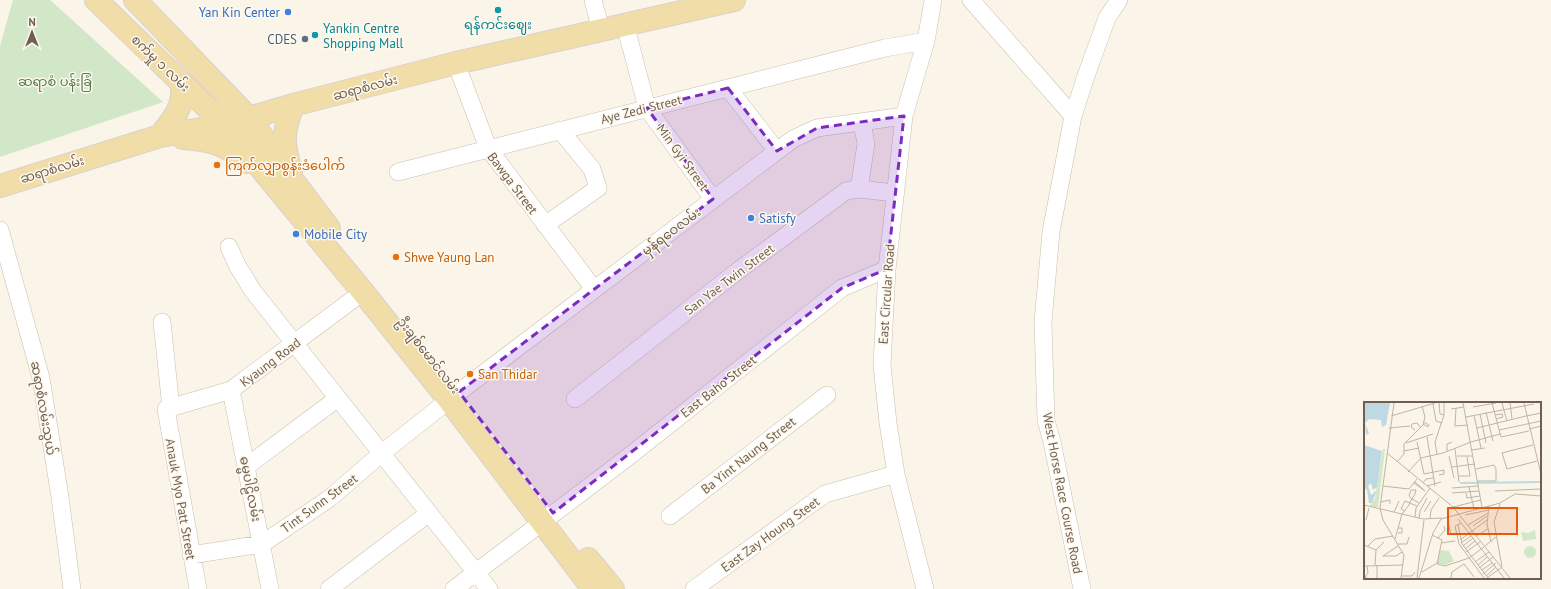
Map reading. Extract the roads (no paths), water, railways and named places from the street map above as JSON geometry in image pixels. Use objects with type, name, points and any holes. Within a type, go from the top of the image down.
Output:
[{"type":"main road","name":"စက်မှု ၁ လမ်း","points":[[98,0],[225,125]]},
{"type":"main road","name":"စက်မှု ၁ လမ်း","points":[[135,0],[249,118]]},
{"type":"main road","name":"ဆရာစံလမ်း","points":[[0,186],[160,136],[225,125],[293,105],[456,63],[734,0]]},
{"type":"main road","points":[[160,136],[198,139],[222,145],[237,154],[264,180],[288,188],[284,138],[286,124],[293,105],[268,105],[254,102],[232,92],[201,68]]},
{"type":"main road","points":[[160,136],[177,114],[183,94],[182,84]]},
{"type":"main road","name":"ဦးချစ်မောင်လမ်း","points":[[249,118],[288,188],[363,292],[454,396]]},
{"type":"main road","name":"ဦးချစ်မောင်လမ်း","points":[[225,125],[288,188],[454,396],[547,517],[613,589]]},
{"type":"main road","name":"ဦးချစ်မောင်လမ်း","points":[[547,517],[593,589]]},
{"type":"street","points":[[593,0],[601,30]]},
{"type":"street","name":"East Circular Road","points":[[925,589],[896,474],[888,423],[882,365],[887,269],[904,116],[926,40],[933,0]]},
{"type":"street","points":[[971,0],[1074,116]]},
{"type":"street","name":"West Horse Race Course Road","points":[[1082,589],[1052,442],[1046,420],[1043,322],[1051,232],[1074,116],[1087,73],[1107,18],[1118,0]]},
{"type":"street","name":"Min Gyi Street","points":[[625,24],[647,108],[713,199]]},
{"type":"street","name":"Aye Zedi Street","points":[[398,172],[886,48],[926,40]]},
{"type":"street","name":"Bawga Street","points":[[456,63],[488,148],[594,289]]},
{"type":"street","points":[[728,88],[777,151]]},
{"type":"street","name":"မှန်ရဝေလမ်း","points":[[454,396],[793,139],[817,128],[904,116]]},
{"type":"street","points":[[859,188],[866,144],[862,122]]},
{"type":"street","points":[[545,225],[598,188],[592,169],[560,130]]},
{"type":"street","name":"San Yae Twin Street","points":[[575,399],[735,273],[846,191],[859,188],[895,193]]},
{"type":"street","name":"ဆရာစံလမ်းသွယ်","points":[[0,230],[41,378],[60,497],[72,589]]},
{"type":"street","points":[[229,247],[237,265],[253,291],[489,589]]},
{"type":"street","name":"East Baho Street","points":[[454,589],[547,517],[623,461],[842,288],[887,269]]},
{"type":"street","name":"Kyaung Road","points":[[169,408],[231,390],[363,292]]},
{"type":"street","name":"Anauk Myo Patt Street","points":[[162,322],[169,408],[198,589]]},
{"type":"street","name":"ဓမ္မပါဠိလမ်း","points":[[231,390],[270,589]]},
{"type":"street","name":"Ba Yint Naung Street","points":[[670,516],[827,395]]},
{"type":"street","name":"Tint Sunn Street","points":[[192,555],[262,544],[330,498],[382,453],[454,396]]},
{"type":"street","points":[[247,466],[338,398]]},
{"type":"street","name":"East Zay Houng Steet","points":[[694,589],[825,494],[896,474]]},
{"type":"street","points":[[329,589],[429,513]]},
{"type":"place","name":"ရန်ကင်းဈေး","points":[[498,10]]},
{"type":"place","name":"Yan Kin Center","points":[[288,12]]},
{"type":"place","name":"Yankin Centre Shopping Mall","points":[[315,35]]},
{"type":"place","name":"CDES","points":[[305,39]]},
{"type":"place","name":"ကြက်လျှာစွန်းဒံပေါက်","points":[[217,165]]},
{"type":"place","name":"Satisfy","points":[[751,218]]},
{"type":"place","name":"Mobile City","points":[[296,234]]},
{"type":"place","name":"Shwe Yaung Lan","points":[[396,257]]},
{"type":"place","name":"San Thidar","points":[[470,374]]},
{"type":"park label","name":"ဆရာစံ ပန်းခြံ","points":[[55,81]]}]
